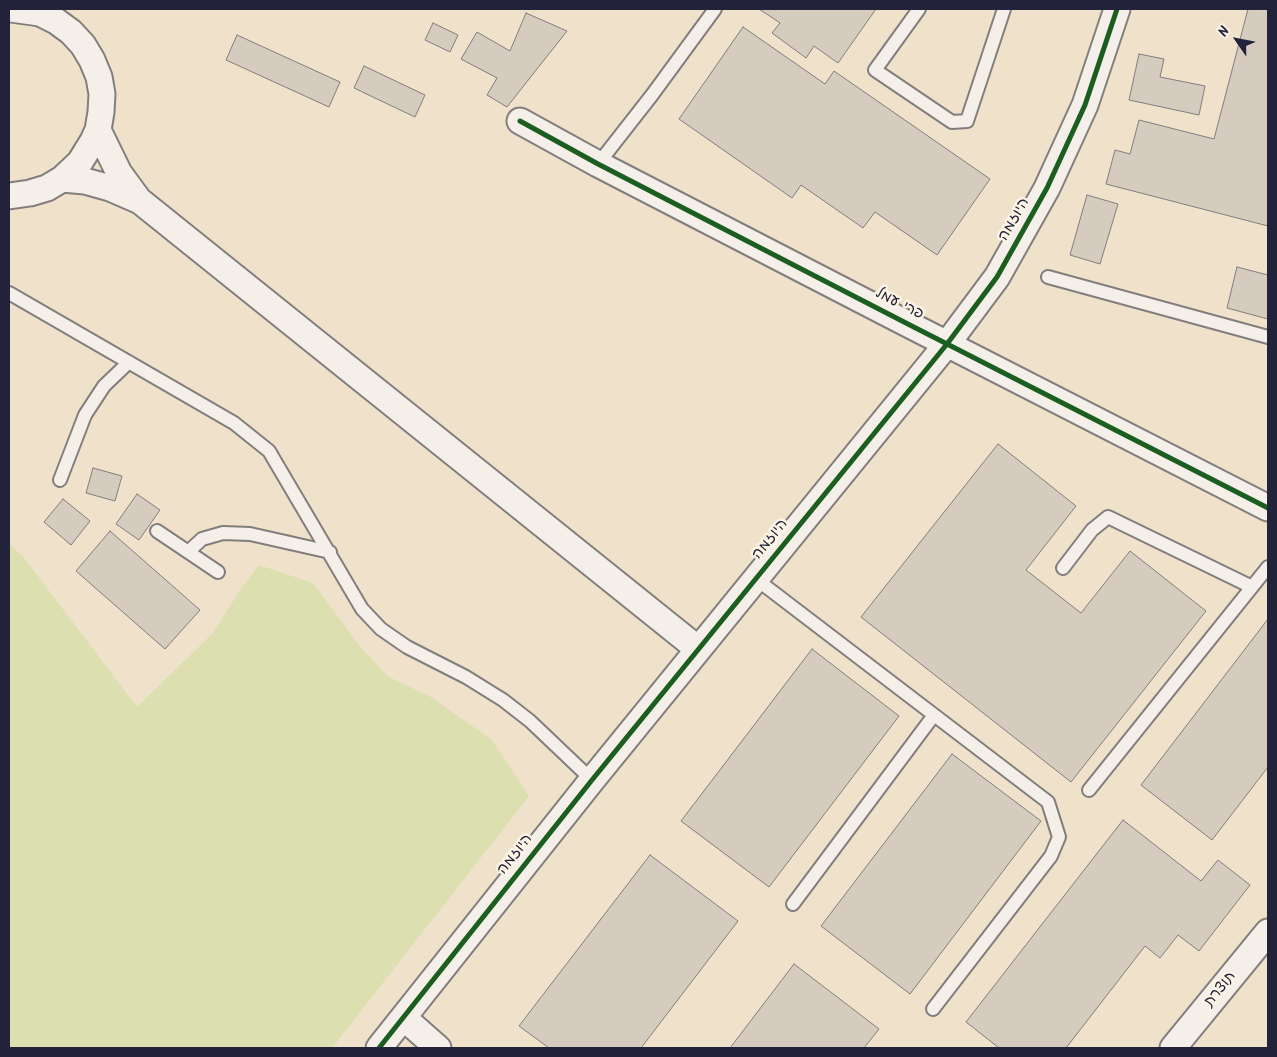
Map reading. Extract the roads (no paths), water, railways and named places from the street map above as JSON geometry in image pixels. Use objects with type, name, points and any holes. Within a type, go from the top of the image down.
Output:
[{"type":"street","points":[[9,196],[47,188],[62,179],[80,162],[98,130],[102,94],[99,77],[92,60],[71,32],[56,21],[40,14],[11,9]]},
{"type":"street","name":"היוזמה","points":[[380,1048],[592,780],[947,344],[997,277],[1047,188],[1084,105],[1117,9]]},
{"type":"street","name":"פרי עמל","points":[[520,121],[598,164],[1268,508]]},
{"type":"street","points":[[98,130],[105,148],[119,173],[140,201],[698,649]]},
{"type":"street","points":[[62,179],[85,181],[110,188],[140,201]]},
{"type":"street","name":"תוצרת","points":[[1173,1048],[1268,932]]},
{"type":"street","points":[[404,1018],[438,1048]]},
{"type":"lane","points":[[598,164],[652,95],[715,9]]},
{"type":"lane","points":[[919,9],[875,70],[952,122],[967,121],[1004,9]]},
{"type":"lane","points":[[1048,277],[1268,337]]},
{"type":"lane","points":[[9,293],[234,423],[269,451],[362,609],[381,629],[406,647],[466,677],[503,700],[530,721],[592,780]]},
{"type":"lane","points":[[60,480],[85,415],[104,386],[129,362]]},
{"type":"lane","points":[[1063,568],[1092,530],[1108,517],[1252,586]]},
{"type":"lane","points":[[157,531],[218,572]]},
{"type":"lane","points":[[188,552],[202,538],[222,533],[250,534],[330,552]]},
{"type":"lane","points":[[1089,790],[1268,567]]},
{"type":"lane","points":[[756,579],[1048,802],[1059,837],[1051,856],[933,1009]]},
{"type":"lane","points":[[793,904],[934,715]]}]
